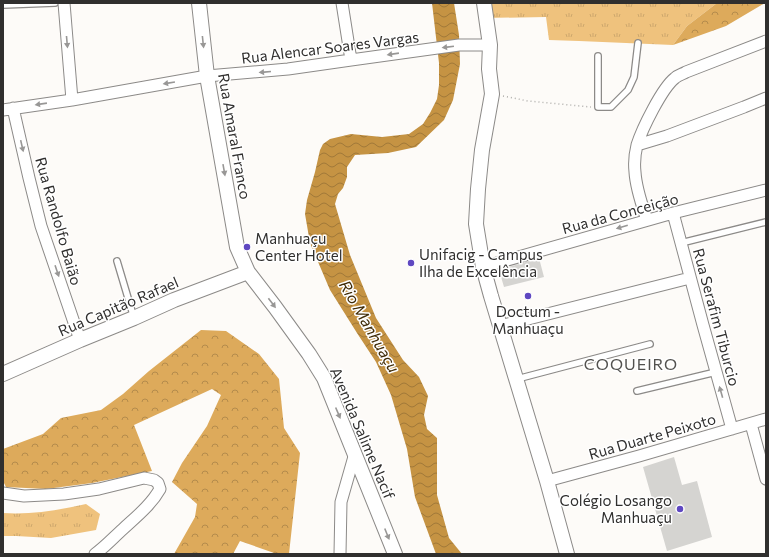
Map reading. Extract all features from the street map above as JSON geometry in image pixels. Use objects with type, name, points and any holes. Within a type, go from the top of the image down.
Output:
[{"type":"street","points":[[64,3],[72,100]]},
{"type":"street","name":"Rua Amaral Franco","points":[[199,3],[207,76],[234,231],[237,247],[248,272]]},
{"type":"street","points":[[342,3],[351,60]]},
{"type":"street","points":[[484,3],[490,45],[489,69],[492,94],[482,150],[476,224],[483,267],[534,443],[547,481],[567,554]]},
{"type":"street","points":[[647,220],[636,180],[635,160],[637,145],[644,127],[659,99],[675,78],[686,72],[766,41]]},
{"type":"street","name":"Rua Alencar Soares Vargas","points":[[8,109],[72,100],[207,76],[288,70],[432,49],[465,45],[490,45]]},
{"type":"street","points":[[637,145],[667,136],[766,98]]},
{"type":"street","name":"Rua Randolfo Baião","points":[[8,109],[42,226],[80,340]]},
{"type":"street","name":"Rua da Conceição","points":[[483,267],[647,220],[766,190]]},
{"type":"street","name":"Rua Serafim Tiburcio","points":[[673,213],[732,429]]},
{"type":"street","name":"Rua Capitão Rafael","points":[[3,374],[174,300],[248,272]]},
{"type":"street","name":"Avenida Salime Nacif","points":[[248,272],[309,354],[324,378],[395,554]]},
{"type":"street","points":[[500,326],[690,278]]},
{"type":"street","points":[[3,365],[21,366]]},
{"type":"street","name":"Rua Duarte Peixoto","points":[[547,481],[766,419]]},
{"type":"street","points":[[751,424],[766,479]]},
{"type":"street","points":[[340,554],[341,502],[355,453]]},
{"type":"street","points":[[3,493],[24,496],[64,494],[99,489],[144,478],[154,480],[158,483],[160,489],[155,497],[101,550],[95,554]]},
{"type":"lane","points":[[3,5],[55,3]]},
{"type":"lane","points":[[598,56],[598,107],[611,107],[628,90],[634,77],[638,43]]},
{"type":"lane","points":[[681,243],[766,222]]},
{"type":"lane","points":[[117,261],[134,318]]},
{"type":"lane","points":[[516,379],[650,344]]},
{"type":"lane","points":[[637,391],[716,372]]},
{"type":"path","points":[[492,94],[528,101],[598,107]]},
{"type":"green space","points":[[484,3],[717,3],[687,26],[673,45],[549,40],[546,17],[486,18]]},
{"type":"green space","points":[[717,3],[765,3],[726,26],[673,45],[687,26]]},
{"type":"green space","points":[[201,330],[226,331],[259,354],[279,379],[284,428],[300,453],[289,554],[277,554],[240,541],[233,554],[174,554],[195,517],[197,504],[172,482],[182,463],[207,426],[221,395],[212,389],[134,425],[152,471],[92,483],[46,489],[6,487],[3,481],[3,449],[43,434],[61,418],[101,410],[123,394],[149,371]]},
{"type":"green space","points":[[86,504],[100,514],[96,530],[51,538],[3,536],[3,513],[45,512]]},
{"type":"water","name":"Rio Manhuaçu","points":[[432,3],[454,3],[459,35],[460,64],[453,100],[444,120],[416,147],[388,153],[355,155],[347,167],[347,177],[343,188],[338,194],[335,204],[350,255],[376,318],[403,360],[419,377],[428,396],[424,415],[427,429],[437,438],[437,495],[449,538],[462,554],[436,554],[415,497],[407,449],[391,395],[376,362],[330,290],[310,243],[305,214],[307,200],[320,150],[323,144],[330,139],[351,134],[382,137],[409,134],[423,124],[430,113],[437,99],[439,85],[439,63]]},
{"type":"building","points":[[539,258],[544,277],[504,287],[499,270]]},
{"type":"building","name":"Colégio Losango Manhuaçu","points":[[674,457],[682,485],[697,481],[712,537],[667,551],[643,467]]},
{"type":"place","name":"Manhuaçu Center Hotel","points":[[247,247]]},
{"type":"place","name":"Unifacig - Campus Ilha de Excelência","points":[[411,263]]},
{"type":"place","name":"Doctum - Manhuaçu","points":[[528,296]]},
{"type":"place","name":"Colégio Losango Manhuaçu","points":[[680,509]]},
{"type":"district","name":"COQUEIRO","points":[[631,363]]}]
